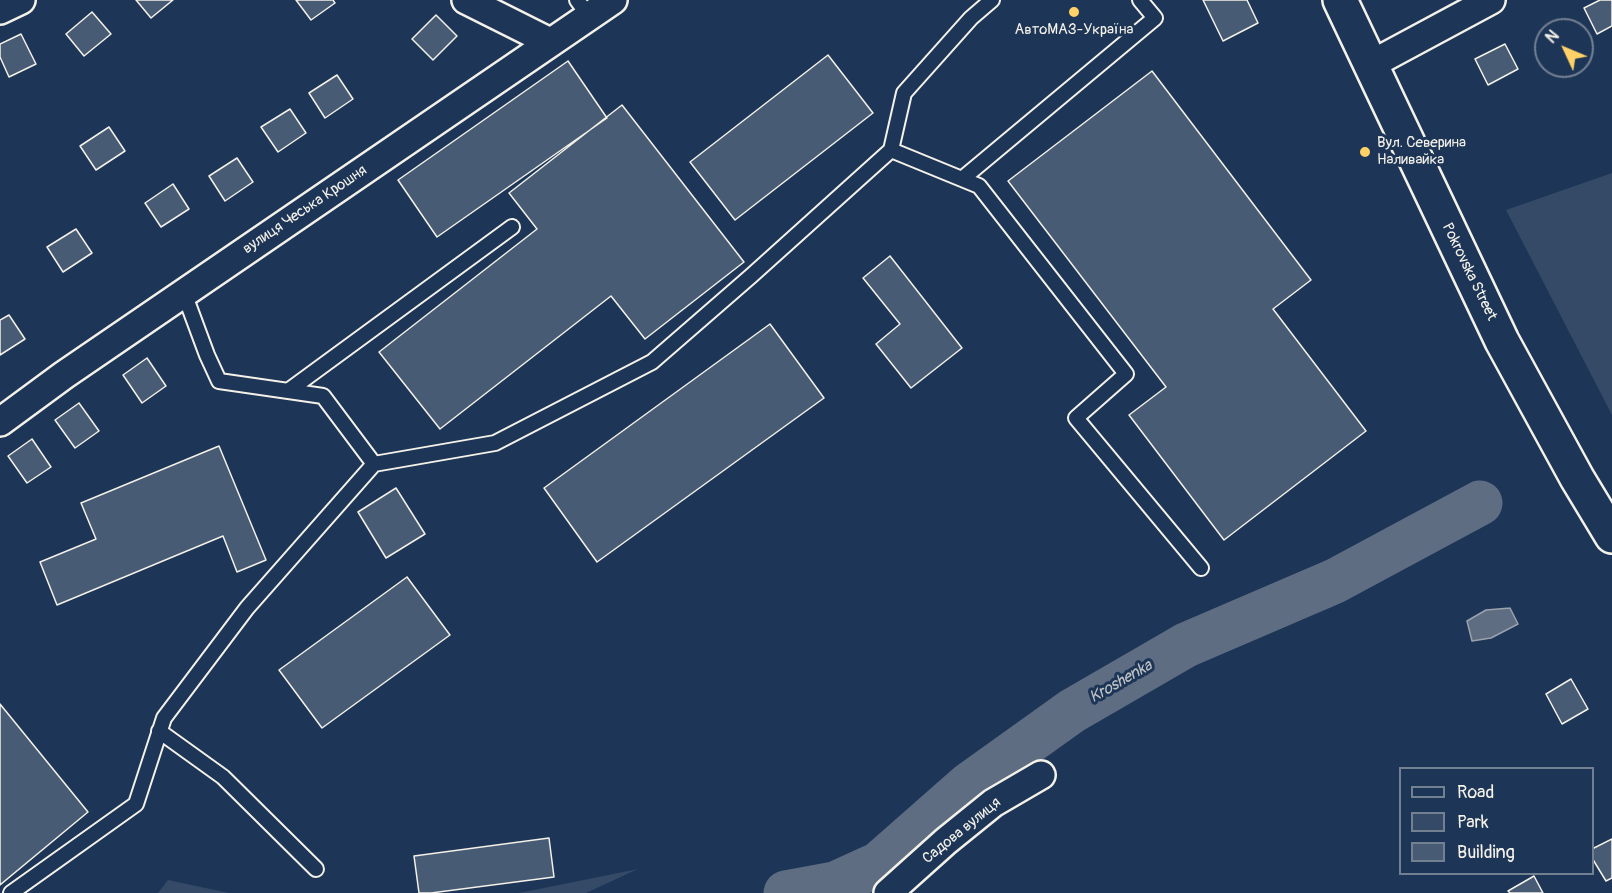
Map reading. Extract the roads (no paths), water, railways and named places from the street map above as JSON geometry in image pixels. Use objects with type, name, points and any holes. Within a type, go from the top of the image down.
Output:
[{"type":"highway","name":"Pokrovska Street","points":[[1340,0],[1502,341],[1612,537]]},
{"type":"street","points":[[0,10],[21,0]]},
{"type":"street","points":[[466,0],[550,42]]},
{"type":"street","name":"вулиця Чеська Крошня","points":[[0,422],[64,375],[550,42],[583,8],[613,0]]},
{"type":"street","points":[[1370,65],[1491,0]]},
{"type":"street","name":"Садова вулиця","points":[[888,893],[993,803],[1041,775]]},
{"type":"lane","points":[[12,893],[136,804],[164,718],[247,608],[374,464],[495,443],[652,363],[891,150],[904,93],[971,18],[992,0]]},
{"type":"lane","points":[[962,179],[1155,18],[1140,0]]},
{"type":"lane","points":[[891,150],[979,186],[1126,374],[1076,418],[1201,568]]},
{"type":"lane","points":[[288,391],[512,227]]},
{"type":"lane","points":[[184,293],[219,381],[323,396],[374,464]]},
{"type":"lane","points":[[159,731],[223,777],[316,868]]},
{"type":"waterway","name":"Kroshenka","points":[[786,893],[835,884],[879,864],[970,784],[1072,711],[1186,645],[1335,581],[1480,503]]},
{"type":"place","name":"АвтоМАЗ-Україна","points":[[1074,12]]},
{"type":"place","name":"Вул. Северина Наливайка","points":[[1365,152]]}]
